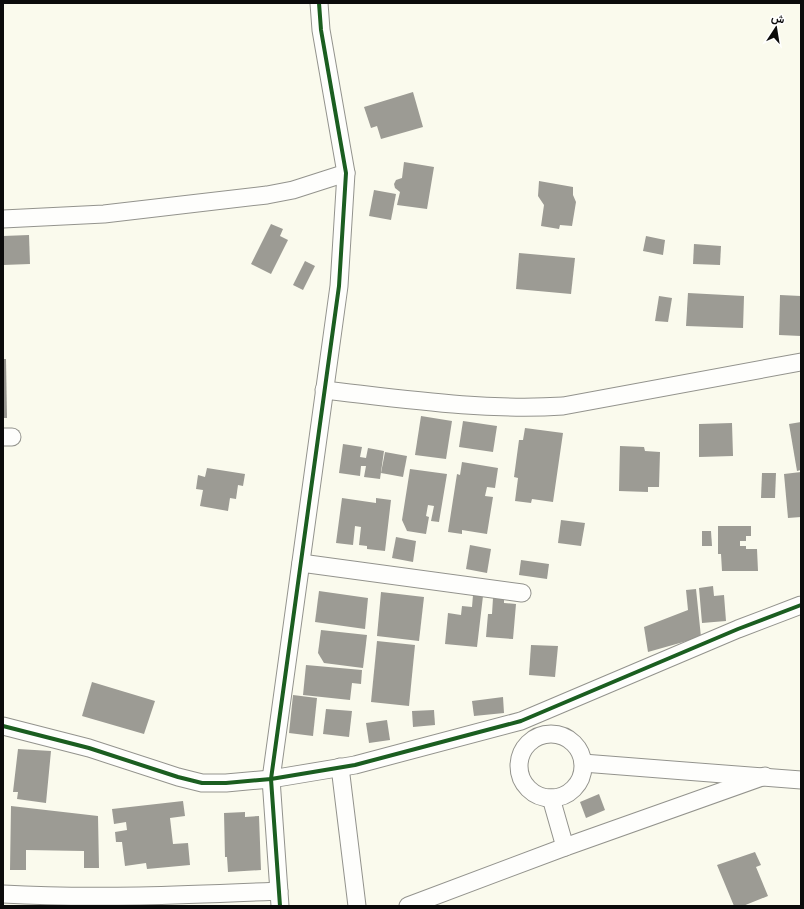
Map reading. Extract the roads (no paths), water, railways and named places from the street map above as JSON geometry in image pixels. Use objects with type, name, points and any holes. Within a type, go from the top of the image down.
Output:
[{"type":"street","points":[[3,894],[73,898],[138,897],[279,899],[271,780],[339,286],[346,173],[321,30],[319,3]]},
{"type":"street","points":[[3,219],[104,214],[267,195],[294,190],[346,173]]},
{"type":"street","points":[[324,390],[484,407],[523,409],[563,406],[801,362]]},
{"type":"street","points":[[301,563],[522,593]]},
{"type":"street","points":[[3,726],[89,748],[178,778],[202,783],[271,780],[340,767],[422,748],[521,721],[738,629],[801,605]]},
{"type":"street","points":[[521,721],[531,741]]},
{"type":"street","points":[[547,734],[564,737],[577,748],[583,763],[582,776],[575,788],[564,795],[552,798],[542,797],[533,792],[521,777],[520,757],[524,748],[531,741],[547,734]]},
{"type":"street","points":[[583,763],[801,780]]},
{"type":"street","points":[[340,767],[357,906]]},
{"type":"street","points":[[408,906],[566,847],[765,776]]},
{"type":"street","points":[[552,798],[566,847]]}]
